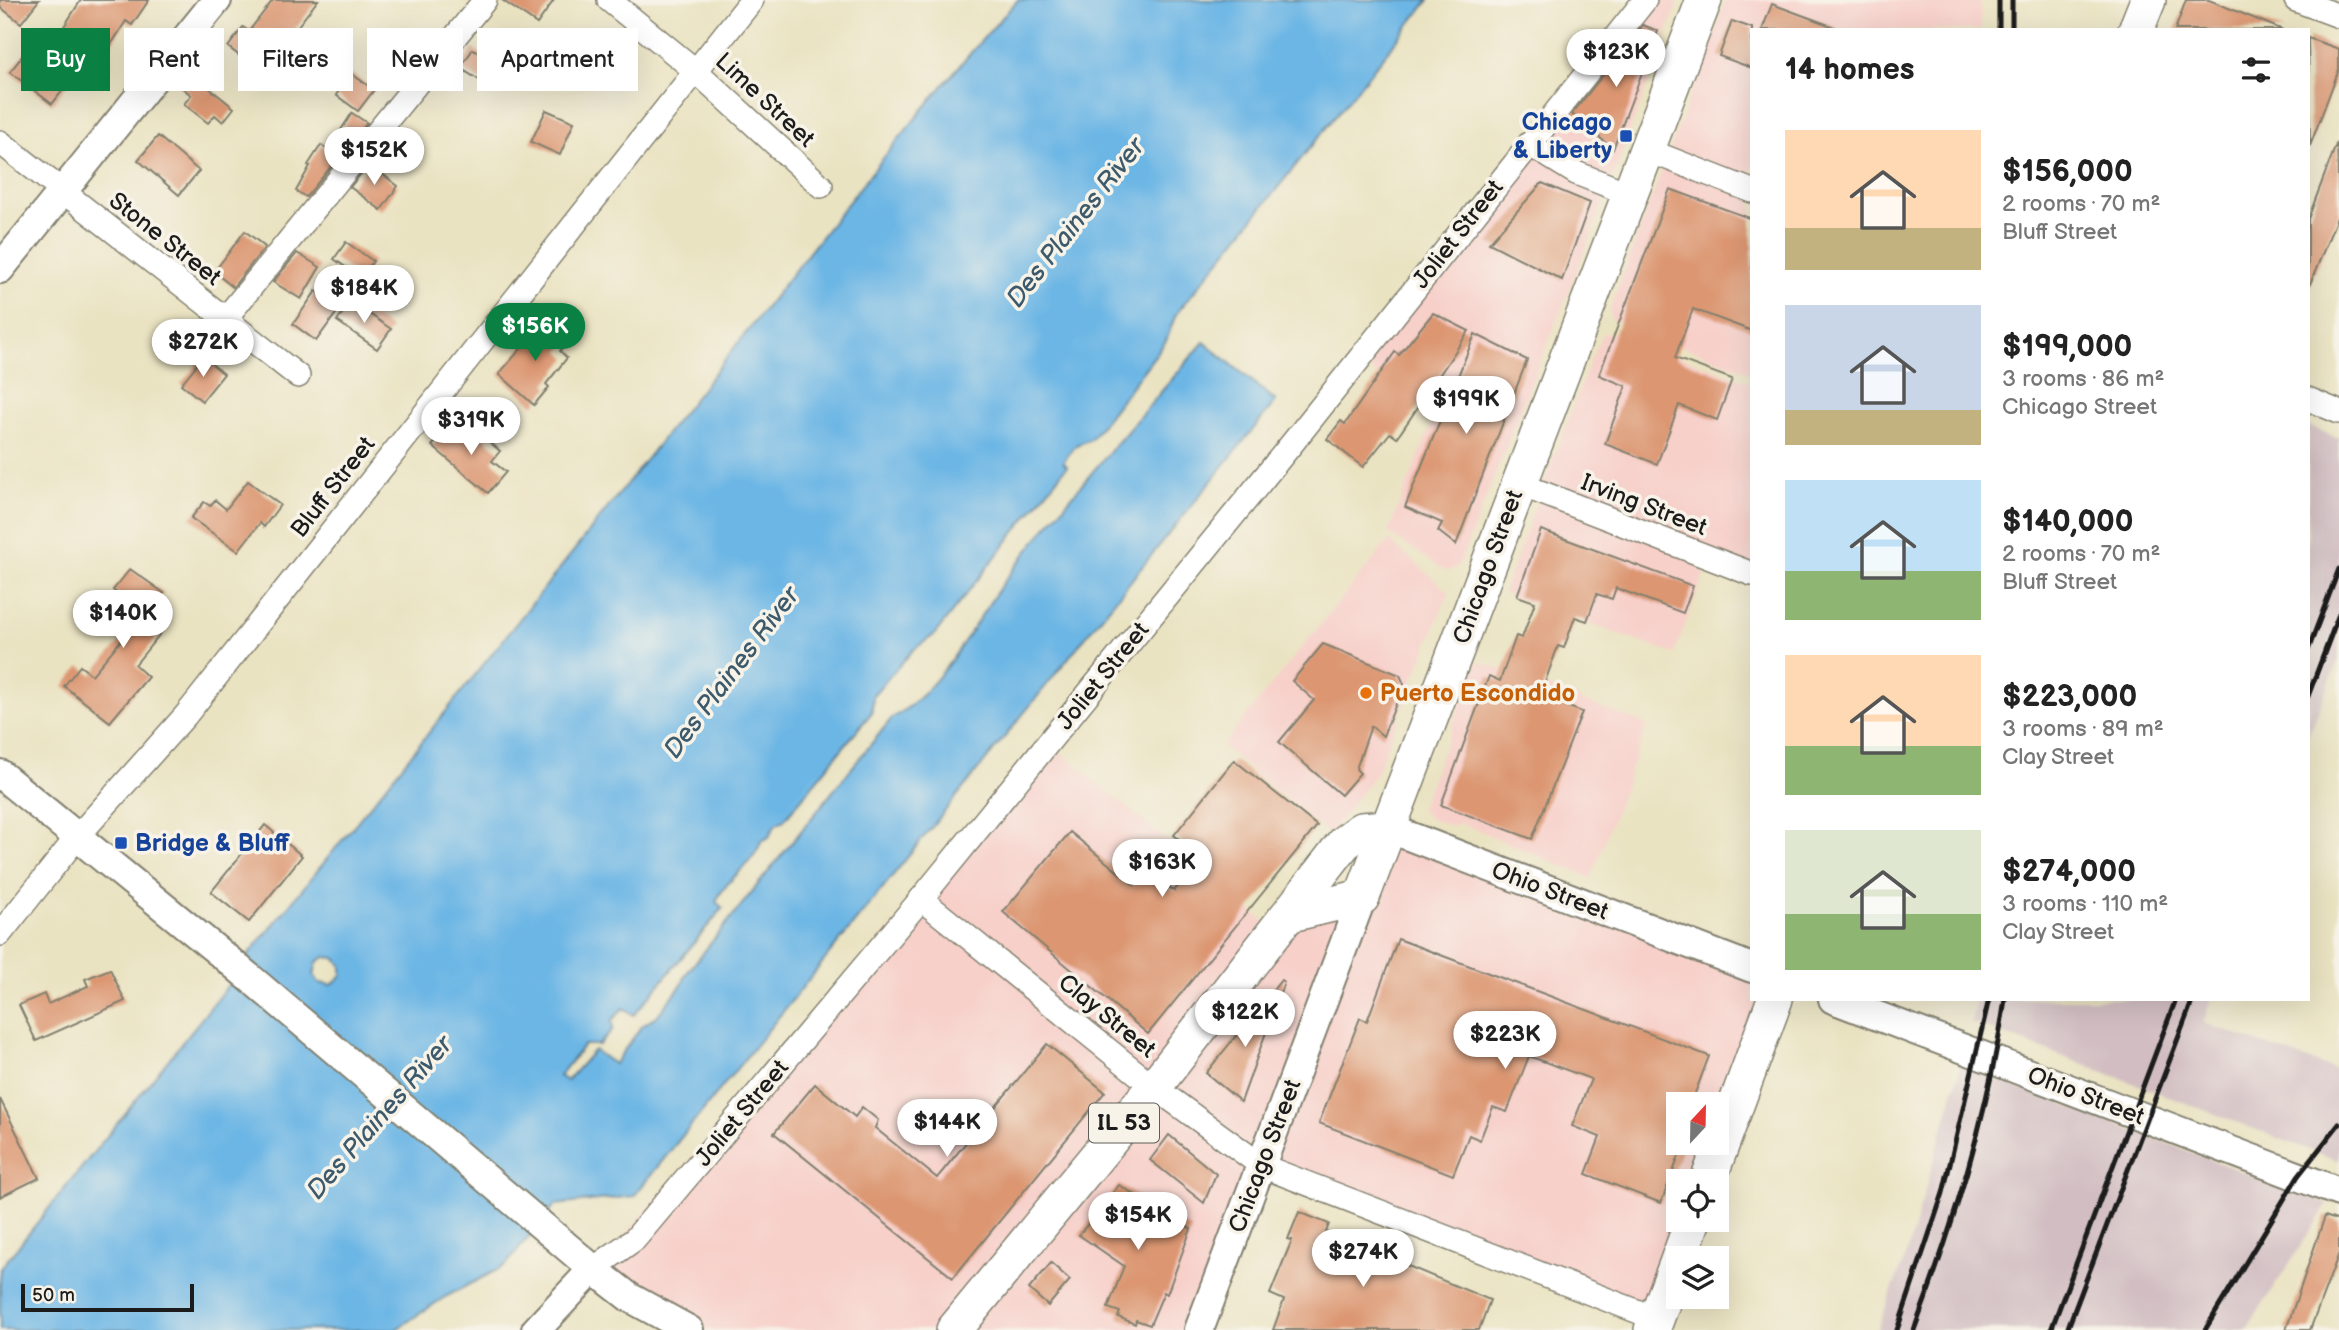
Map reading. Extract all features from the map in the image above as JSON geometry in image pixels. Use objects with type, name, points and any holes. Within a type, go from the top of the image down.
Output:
[{"type":"main road","name":"Chicago Street","points":[[1362,897],[1703,0]]},
{"type":"main road","points":[[2137,28],[2148,0]]},
{"type":"main road","points":[[1291,914],[1344,843],[1361,830],[1388,828]]},
{"type":"main road","points":[[1291,914],[1362,897]]},
{"type":"main road","name":"IL 53","points":[[954,1330],[1154,1087],[1291,914]]},
{"type":"main road","points":[[1712,1169],[1774,1001]]},
{"type":"main road","points":[[1655,1324],[1666,1294]]},
{"type":"street","points":[[0,269],[217,0]]},
{"type":"street","points":[[225,319],[485,0]]},
{"type":"street","name":"Lime Street","points":[[609,0],[696,71],[821,186]]},
{"type":"street","name":"Bluff Street","points":[[0,934],[78,836],[186,715],[752,0]]},
{"type":"street","name":"Joliet Street","points":[[536,1330],[593,1269],[635,1239],[921,899],[1294,441],[1645,0]]},
{"type":"street","points":[[2296,0],[2339,16]]},
{"type":"street","name":"Stone Street","points":[[0,142],[298,376]]},
{"type":"street","points":[[1529,144],[1576,173],[1630,194]]},
{"type":"street","points":[[1647,150],[1750,190]]},
{"type":"street","points":[[2310,400],[2339,412]]},
{"type":"street","name":"Irving Street","points":[[1518,484],[1750,573]]},
{"type":"street","points":[[0,774],[231,962],[593,1269],[629,1297],[689,1330]]},
{"type":"street","name":"Ohio Street","points":[[1388,828],[1750,967]]},
{"type":"street","name":"Chicago Street","points":[[1199,1330],[1362,897]]},
{"type":"street","name":"Clay Street","points":[[921,899],[1154,1087],[1262,1166],[1655,1324]]},
{"type":"street","name":"Ohio Street","points":[[1838,1001],[2339,1192]]},
{"type":"shaded area","points":[[1650,0],[1679,0],[1588,243],[1458,567],[1446,571],[1388,533],[1435,416],[1360,362]]},
{"type":"shaded area","points":[[1726,0],[1980,0],[1981,28],[1750,28],[1750,372],[1611,319],[1610,308]]},
{"type":"shaded area","points":[[1612,332],[1750,382],[1750,571],[1711,557],[1674,654],[1503,593],[1602,334]]},
{"type":"shaded area","points":[[2310,427],[2339,438],[2339,658],[2310,732]]},
{"type":"shaded area","points":[[1389,540],[1449,592],[1375,775],[1329,834],[1222,746]]},
{"type":"shaded area","points":[[1478,661],[1647,725],[1591,878],[1461,823],[1452,826],[1430,819],[1420,809]]},
{"type":"shaded area","points":[[1051,744],[1274,930],[953,1330],[694,1330],[596,1269]]},
{"type":"shaded area","points":[[1389,830],[1750,968],[1750,1001],[1776,1001],[1729,1126],[1729,1092],[1666,1092],[1666,1155],[1718,1155],[1713,1169],[1666,1169],[1666,1232],[1675,1232],[1672,1246],[1666,1246],[1666,1275],[1657,1317],[1263,1165]]},
{"type":"shaded area","points":[[1361,898],[1261,1164],[1155,1087],[1291,915]]},
{"type":"shaded area","points":[[1976,1001],[2210,1001],[2203,1023],[2339,1071],[2339,1161],[1971,1022]]},
{"type":"shaded area","points":[[1961,1065],[2328,1204],[2246,1330],[1877,1330],[1909,1246]]},
{"type":"shaded area","points":[[1154,1090],[1260,1166],[1197,1330],[956,1330]]},
{"type":"water","name":"Des Plaines River","points":[[1018,0],[1429,0],[1176,314],[1166,341],[1091,439],[1076,445],[1063,462],[1067,466],[934,635],[913,650],[873,695],[872,712],[784,820],[775,825],[769,837],[761,841],[752,857],[720,894],[716,902],[723,908],[634,1015],[623,1008],[612,1021],[613,1029],[599,1045],[584,1045],[559,1076],[567,1081],[594,1050],[614,1064],[642,1026],[657,1016],[682,985],[686,974],[892,718],[911,705],[943,671],[1012,571],[1106,455],[1204,342],[1276,401],[634,1196],[555,1205],[505,1266],[445,1297],[395,1330],[0,1330],[0,1269],[865,181],[978,44]],"holes":[[[325,957],[335,958],[342,966],[342,975],[332,985],[319,983],[314,975],[317,962]]]},
{"type":"building","points":[[0,0],[39,0],[21,23],[0,7]]},
{"type":"building","points":[[81,0],[149,0],[132,25],[126,21],[110,46],[110,28],[63,28]]},
{"type":"building","points":[[273,0],[318,0],[296,28],[251,28]]},
{"type":"building","points":[[502,0],[554,0],[537,24]]},
{"type":"building","points":[[2186,0],[2209,0],[2278,28],[2176,28]]},
{"type":"building","points":[[1772,4],[1837,28],[1763,28]]},
{"type":"building","points":[[1732,21],[1752,28],[1750,67],[1719,56]]},
{"type":"building","points":[[1643,25],[1658,31],[1613,149],[1572,114]]},
{"type":"building","points":[[238,34],[238,55],[228,47]]},
{"type":"building","points":[[2310,39],[2339,49],[2339,69],[2310,146]]},
{"type":"building","points":[[473,49],[477,51],[477,79],[463,70],[463,64]]},
{"type":"building","points":[[21,58],[21,80],[10,72]]},
{"type":"building","points":[[353,75],[367,85],[367,91],[373,91],[358,111],[336,95],[339,91],[353,91]]},
{"type":"building","points":[[35,91],[62,91],[52,104]]},
{"type":"building","points":[[186,91],[213,91],[234,108],[223,122],[215,115],[208,123],[184,104],[191,95]]},
{"type":"building","points":[[546,110],[574,122],[560,155],[531,142]]},
{"type":"building","points":[[352,113],[367,123],[306,197],[296,191],[321,145],[328,150]]},
{"type":"building","points":[[158,136],[199,171],[179,195],[138,160]]},
{"type":"building","points":[[2337,142],[2339,213],[2310,284],[2310,214]]},
{"type":"building","points":[[369,164],[398,186],[381,210],[350,187]]},
{"type":"building","points":[[1542,183],[1590,203],[1562,280],[1489,243]]},
{"type":"building","points":[[1670,189],[1750,218],[1750,330],[1693,309],[1675,358],[1732,379],[1717,420],[1679,405],[1657,464],[1605,444],[1626,386],[1599,375]]},
{"type":"building","points":[[245,231],[265,247],[233,287],[214,272]]},
{"type":"building","points":[[346,242],[373,261],[361,278],[334,259]]},
{"type":"building","points":[[297,253],[320,267],[301,299],[273,282]]},
{"type":"building","points":[[316,291],[340,308],[316,341],[293,324]]},
{"type":"building","points":[[351,301],[391,329],[377,349],[337,321]]},
{"type":"building","points":[[1433,313],[1469,331],[1397,438],[1390,433],[1363,467],[1327,439],[1341,421],[1345,424],[1395,352],[1399,355]]},
{"type":"building","points":[[539,321],[566,343],[560,351],[567,358],[546,384],[549,387],[534,405],[499,374],[525,344],[522,342]]},
{"type":"building","points":[[1475,334],[1527,360],[1456,545],[1438,531],[1442,523],[1405,507]]},
{"type":"building","points":[[203,357],[224,374],[202,401],[181,384]]},
{"type":"building","points":[[450,425],[472,444],[480,434],[500,451],[492,461],[506,472],[488,493],[432,446]]},
{"type":"building","points":[[248,481],[280,505],[264,527],[260,523],[238,551],[191,518],[204,502],[210,506],[215,500],[226,509]]},
{"type":"building","points":[[1541,530],[1693,586],[1683,613],[1616,588],[1612,599],[1597,594],[1587,621],[1575,617],[1564,648],[1558,646],[1540,696],[1582,712],[1532,839],[1441,805],[1489,676],[1500,681],[1516,636],[1522,638],[1535,602],[1517,596]]},
{"type":"building","points":[[130,569],[164,593],[154,605],[171,620],[135,665],[148,677],[110,722],[64,686],[80,666],[92,675],[133,626],[115,611],[124,599],[113,590]]},
{"type":"building","points":[[1323,644],[1400,675],[1404,684],[1383,736],[1371,726],[1356,769],[1360,773],[1341,795],[1279,742],[1314,700],[1292,681]]},
{"type":"building","points":[[1234,760],[1317,826],[1148,1034],[1003,912],[1070,832],[1134,885],[1147,869],[1174,891],[1202,858],[1174,835]]},
{"type":"building","points":[[265,825],[302,856],[249,922],[211,892]]},
{"type":"building","points":[[1398,939],[1709,1056],[1696,1092],[1666,1092],[1666,1155],[1679,1155],[1674,1169],[1666,1169],[1666,1190],[1661,1203],[1586,1174],[1600,1137],[1572,1126],[1591,1079],[1529,1056],[1507,1112],[1493,1107],[1480,1140],[1469,1135],[1453,1175],[1319,1123],[1360,1018],[1367,1021]]},
{"type":"building","points":[[110,969],[125,1001],[36,1041],[19,1005],[44,994],[48,1004],[88,986],[85,979]]},
{"type":"building","points":[[1281,980],[1284,982],[1241,1102],[1206,1073]]},
{"type":"building","points":[[1047,1044],[1105,1092],[953,1278],[774,1133],[815,1084],[855,1117],[862,1107],[878,1120],[875,1128],[937,1178]]},
{"type":"building","points":[[0,1099],[39,1178],[0,1197]]},
{"type":"building","points":[[1169,1135],[1216,1174],[1204,1203],[1150,1160]]},
{"type":"building","points":[[1119,1185],[1191,1229],[1167,1294],[1164,1292],[1150,1325],[1136,1320],[1135,1324],[1118,1317],[1120,1312],[1108,1308],[1124,1266],[1079,1235]]},
{"type":"building","points":[[1299,1212],[1329,1224],[1326,1232],[1490,1300],[1479,1330],[1273,1330],[1284,1300],[1270,1294],[1292,1240],[1288,1239]]},
{"type":"building","points":[[2325,1216],[2339,1221],[2339,1253],[2310,1330],[2286,1330]]},
{"type":"building","points":[[1051,1263],[1070,1280],[1048,1306],[1029,1289]]},
{"type":"railway","points":[[1999,0],[1999,28]]},
{"type":"railway","points":[[2012,0],[2012,28]]},
{"type":"railway","points":[[2310,645],[2339,569]]},
{"type":"railway","points":[[2310,691],[2339,614]]},
{"type":"railway","points":[[1897,1330],[1943,1193],[1989,1001]]},
{"type":"railway","points":[[1914,1330],[1969,1167],[1990,1083],[2005,1001]]},
{"type":"railway","points":[[2051,1330],[2175,1001]]},
{"type":"railway","points":[[2067,1330],[2192,1001]]},
{"type":"railway","points":[[2205,1330],[2298,1176],[2339,1124]]},
{"type":"place","name":"Chicago & Liberty","points":[[1626,136]]},
{"type":"place","name":"Puerto Escondido","points":[[1366,693]]},
{"type":"place","name":"Bridge & Bluff","points":[[121,843]]}]
